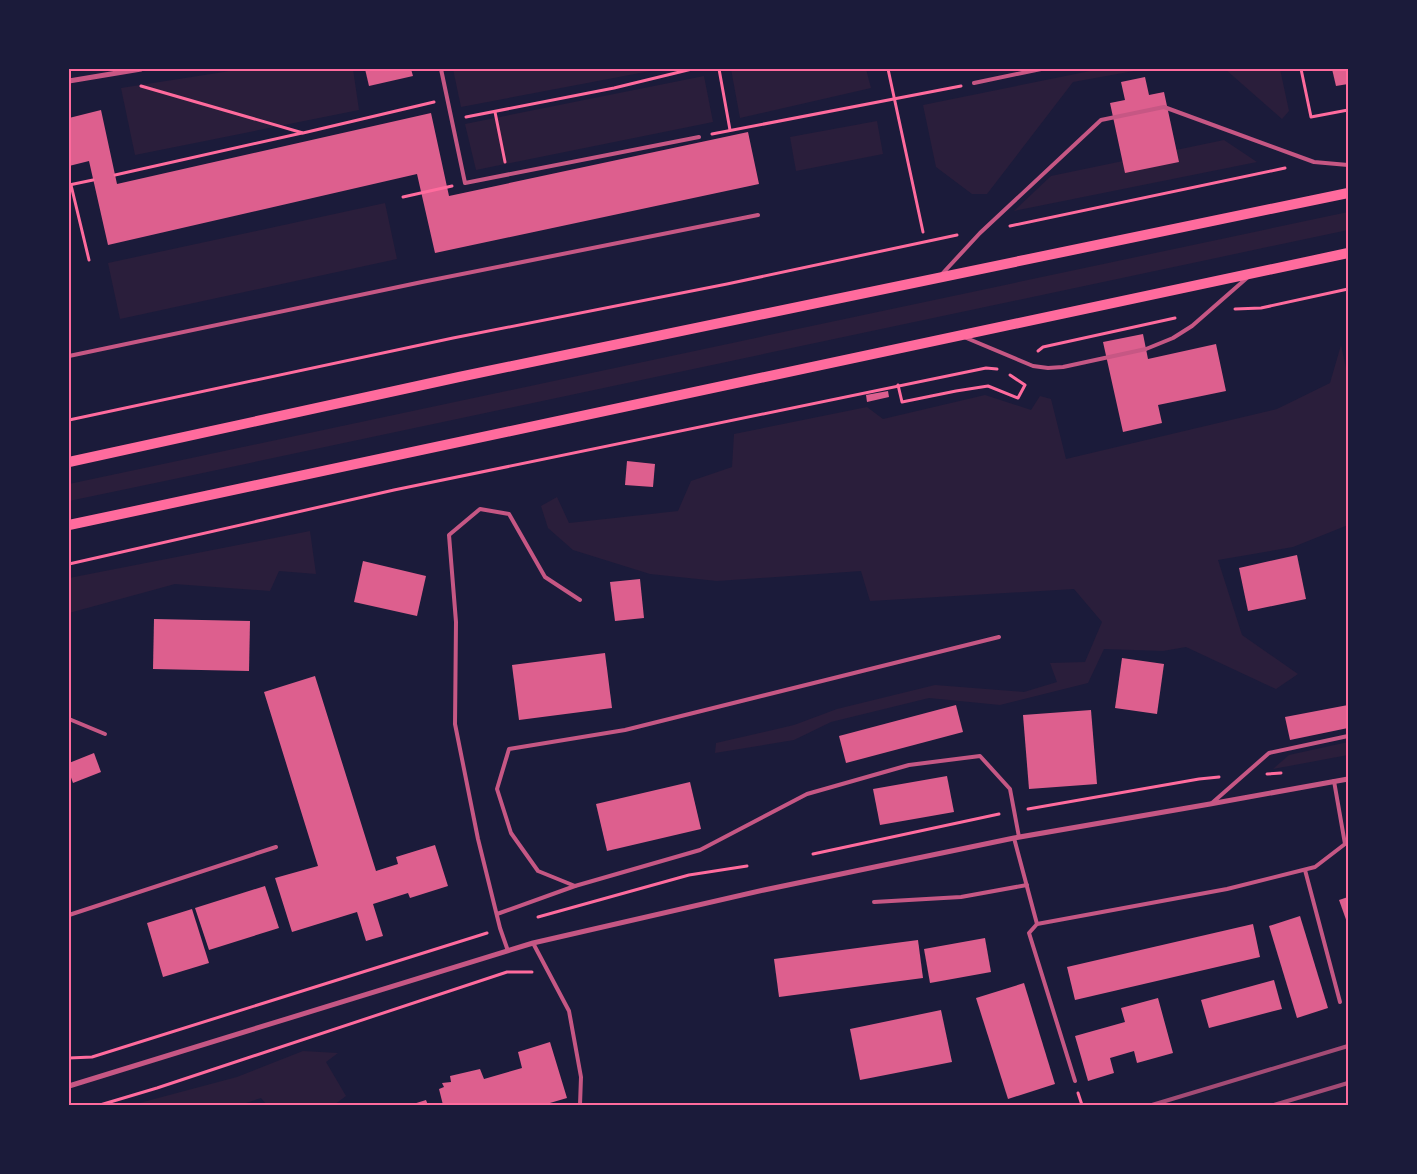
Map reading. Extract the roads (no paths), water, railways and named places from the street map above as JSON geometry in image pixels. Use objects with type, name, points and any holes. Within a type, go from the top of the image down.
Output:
[{"type":"main road","points":[[69,462],[459,377],[1348,193]]},
{"type":"main road","points":[[69,525],[1348,253]]},
{"type":"street","points":[[69,81],[141,69]]},
{"type":"street","points":[[69,1086],[533,943],[764,890],[1016,838],[1348,779]]},
{"type":"lane","points":[[441,69],[465,183],[699,137]]},
{"type":"lane","points":[[974,83],[1041,69]]},
{"type":"lane","points":[[938,278],[980,233],[1101,120],[1164,107],[1314,162],[1348,165]]},
{"type":"lane","points":[[69,356],[432,280],[758,215]]},
{"type":"lane","points":[[960,336],[1034,366],[1048,368],[1063,367],[1146,349],[1173,338],[1192,326],[1252,273]]},
{"type":"lane","points":[[508,951],[500,928],[478,839],[455,724],[456,622],[449,534],[480,509],[509,514],[544,577],[580,600]]},
{"type":"lane","points":[[575,886],[538,871],[511,833],[497,789],[509,749],[625,730],[998,637]]},
{"type":"lane","points":[[69,719],[105,734]]},
{"type":"lane","points":[[1210,804],[1269,753],[1348,736]]},
{"type":"lane","points":[[497,914],[575,886],[700,850],[807,794],[909,765],[980,756],[1010,789],[1016,838],[1037,924]]},
{"type":"lane","points":[[1074,1081],[1029,933],[1037,924],[1227,889],[1315,867],[1345,844],[1334,782]]},
{"type":"lane","points":[[69,915],[276,847]]},
{"type":"lane","points":[[1305,870],[1340,1002]]},
{"type":"lane","points":[[874,902],[961,897],[1026,885]]},
{"type":"lane","points":[[533,943],[570,1011],[581,1077],[580,1105]]},
{"type":"railway","points":[[1152,1105],[1348,1046]]},
{"type":"railway","points":[[1274,1105],[1348,1083]]}]
